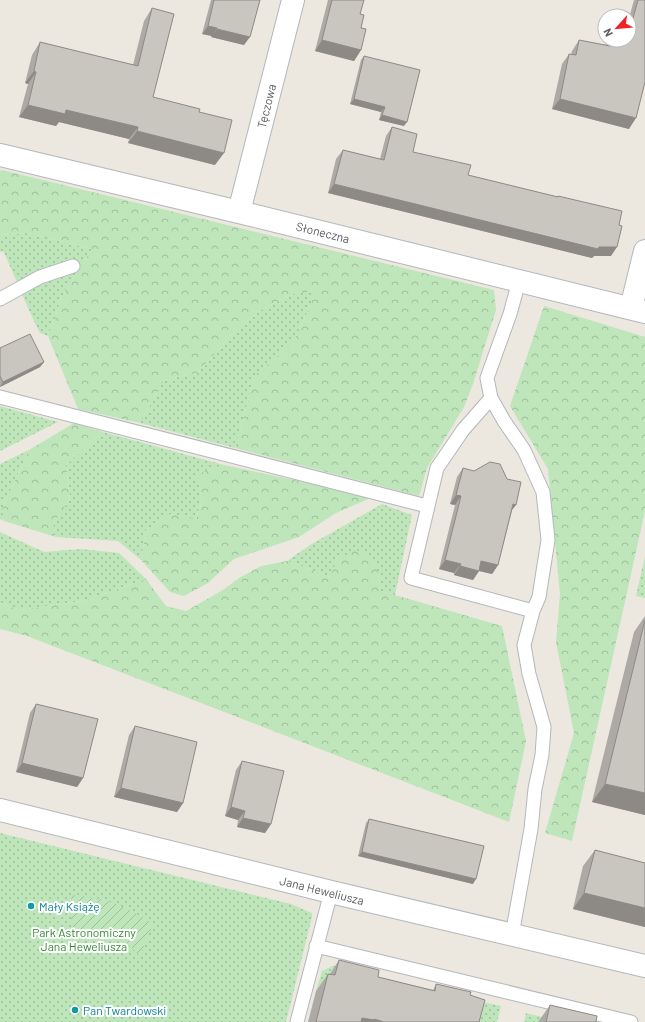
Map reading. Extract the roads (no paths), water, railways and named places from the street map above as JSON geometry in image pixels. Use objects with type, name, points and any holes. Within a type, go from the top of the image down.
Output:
[{"type":"street","name":"Tęczowa","points":[[239,212],[293,0]]},
{"type":"street","name":"Słoneczna","points":[[0,155],[638,310]]},
{"type":"street","points":[[638,310],[645,251]]},
{"type":"street","name":"Jana Heweliusza","points":[[0,810],[331,892],[645,966]]},
{"type":"lane","points":[[0,299],[40,277],[73,266]]},
{"type":"lane","points":[[512,935],[530,829],[535,789],[542,755],[544,727],[529,674],[524,645],[532,611],[539,597],[548,540],[544,492],[524,450],[491,398],[487,378],[510,314],[519,281]]},
{"type":"lane","points":[[0,397],[427,506]]},
{"type":"lane","points":[[491,398],[463,430],[437,468],[411,578],[532,611]]},
{"type":"lane","points":[[297,1022],[331,892]]},
{"type":"lane","points":[[316,946],[631,1022]]},
{"type":"place","name":"Mały Książę","points":[[31,906]]},
{"type":"place","name":"Pan Twardowski","points":[[75,1010]]},
{"type":"park label","name":"Park Astronomiczny Jana Heweliusza","points":[[84,939]]}]
